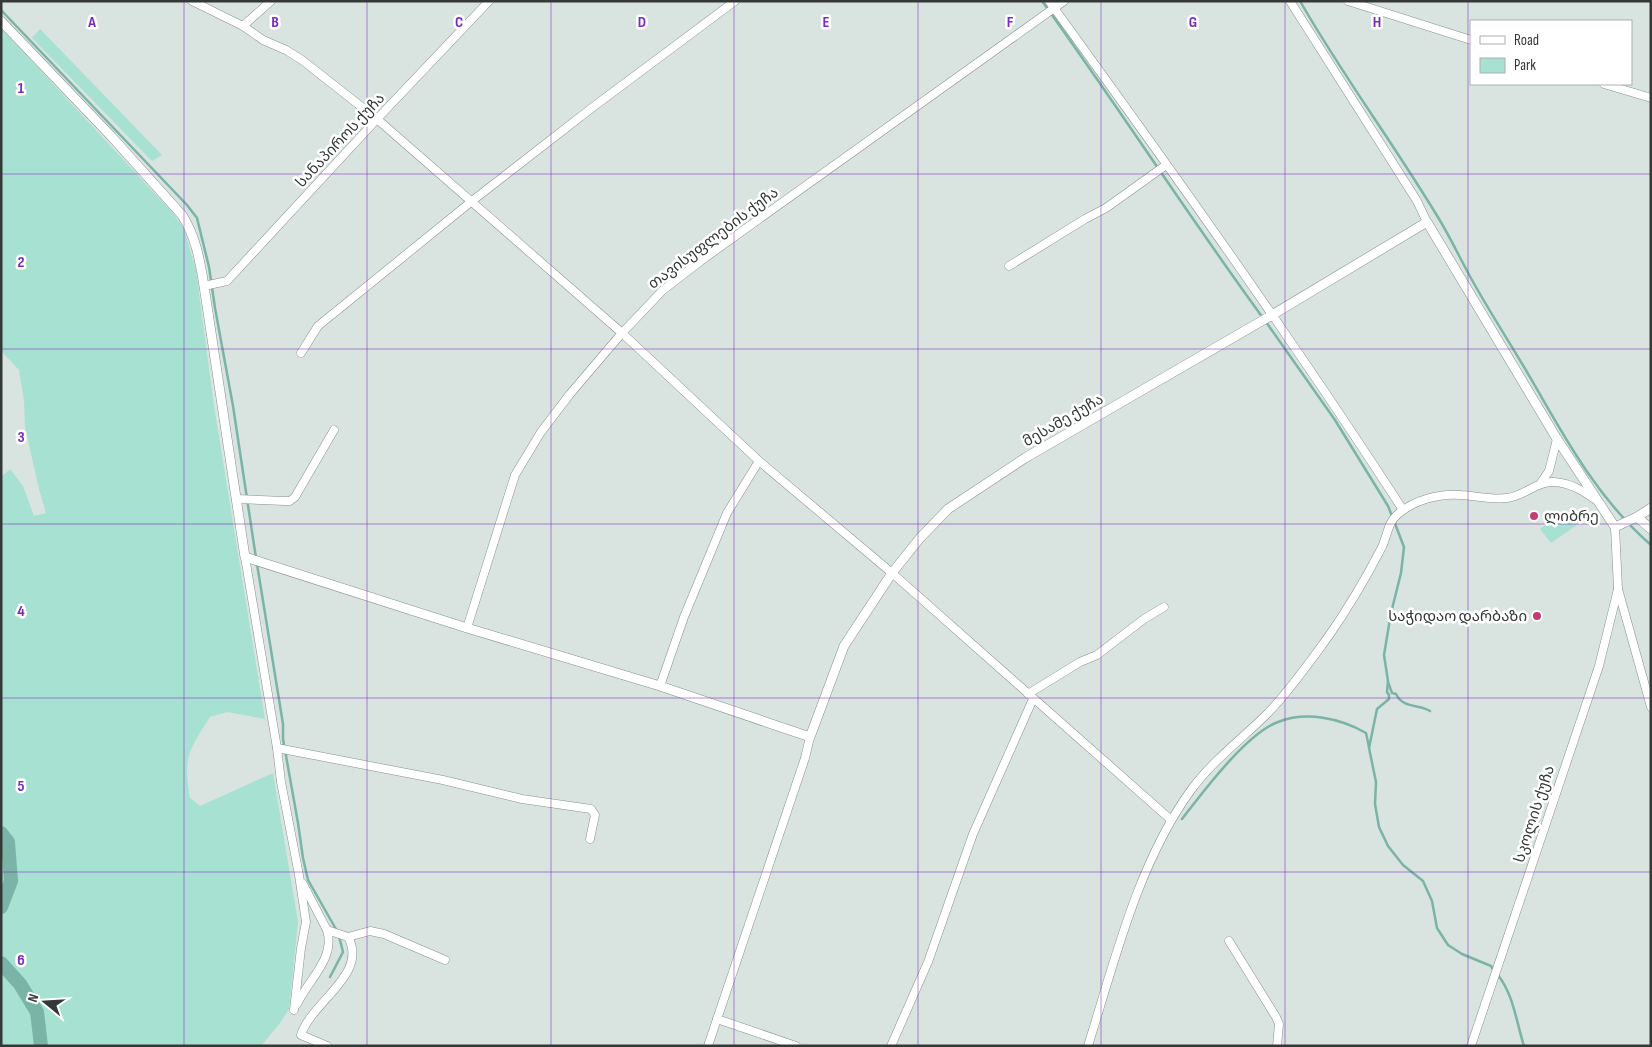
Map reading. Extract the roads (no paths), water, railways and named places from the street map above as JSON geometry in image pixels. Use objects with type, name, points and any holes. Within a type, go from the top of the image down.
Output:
[{"type":"street","points":[[192,1],[243,26],[262,40],[286,50],[302,60],[377,119],[622,333],[759,461],[892,573],[1170,819]]},
{"type":"street","points":[[243,26],[271,1]]},
{"type":"street","name":"სანაპიროს ქუჩა","points":[[204,286],[227,281],[489,1]]},
{"type":"street","points":[[300,353],[318,326],[472,201],[593,107],[735,1]]},
{"type":"street","points":[[1049,1],[1272,315],[1403,510]]},
{"type":"street","name":"თავისუფლების ქუჩა","points":[[466,628],[515,475],[547,424],[595,363],[663,290],[706,257],[1064,1]]},
{"type":"street","points":[[1290,1],[1417,201],[1427,222],[1557,439],[1614,527],[1618,590],[1651,707]]},
{"type":"street","points":[[1348,1],[1470,40]]},
{"type":"street","points":[[1,20],[182,215],[190,227],[195,243],[204,286],[281,782],[306,922],[294,1010],[328,952],[330,940],[327,930],[299,875]]},
{"type":"street","points":[[1607,85],[1651,98]]},
{"type":"street","points":[[1009,266],[1106,208],[1166,164]]},
{"type":"street","name":"მესამე ქუჩა","points":[[810,737],[844,646],[892,573],[920,538],[948,509],[988,481],[1427,222]]},
{"type":"street","points":[[236,499],[290,501],[295,497],[334,430]]},
{"type":"street","points":[[1540,484],[1549,471],[1557,439]]},
{"type":"street","points":[[660,686],[684,617],[727,513],[759,461]]},
{"type":"street","points":[[1088,1046],[1123,935],[1146,871],[1170,819],[1193,788],[1269,712],[1329,635],[1367,574],[1396,516],[1418,502],[1441,495],[1509,498],[1549,482],[1571,485],[1596,500]]},
{"type":"street","points":[[1614,527],[1637,517],[1651,508]]},
{"type":"street","points":[[1637,517],[1651,529]]},
{"type":"street","points":[[245,557],[466,628],[660,686],[810,737],[805,758],[708,1046]]},
{"type":"street","name":"სკოლის ქუჩა","points":[[1471,1046],[1599,666],[1618,590]]},
{"type":"street","points":[[891,1046],[928,962],[973,834],[1031,696],[1080,662],[1097,655],[1144,619],[1164,607]]},
{"type":"street","points":[[277,748],[442,780],[522,799],[591,809],[595,815],[590,839]]},
{"type":"street","points":[[327,930],[348,936],[370,931],[384,934],[446,960]]},
{"type":"street","points":[[327,1046],[301,1035],[309,1018],[348,972],[352,961],[352,950],[348,936]]},
{"type":"street","points":[[1229,941],[1276,1017],[1279,1024],[1278,1046]]},
{"type":"street","points":[[717,1019],[796,1046]]},
{"type":"waterway","points":[[1042,1],[1263,318]]},
{"type":"waterway","points":[[1300,1],[1334,58],[1442,224],[1480,293],[1572,449],[1600,490],[1633,528],[1651,545]]},
{"type":"waterway","points":[[1,10],[187,205],[197,218],[209,267],[233,406],[256,558]]},
{"type":"waterway","points":[[1266,322],[1335,420],[1388,506],[1392,516]]},
{"type":"waterway","points":[[1394,521],[1404,547],[1401,573],[1391,613],[1384,655],[1389,699],[1377,709],[1369,748],[1376,782],[1375,804],[1379,827],[1388,846],[1403,865],[1423,881],[1432,901],[1437,928],[1448,945],[1462,954],[1491,966],[1494,971]]},
{"type":"waterway","points":[[257,564],[303,858],[308,880],[337,931]]},
{"type":"waterway","points":[[1388,682],[1392,693],[1396,694],[1403,702],[1430,711]]},
{"type":"waterway","points":[[1182,819],[1239,751],[1252,738],[1278,722],[1300,717],[1311,717],[1345,723],[1366,733],[1369,747]]},
{"type":"waterway","points":[[1,833],[8,842],[11,881],[1,907]]},
{"type":"waterway","points":[[330,977],[343,952],[339,936]]},
{"type":"waterway","points":[[1,963],[20,984],[37,1012],[41,1046]]},
{"type":"waterway","points":[[1498,975],[1508,991],[1524,1046]]},
{"type":"place","name":"ლიბრე","points":[[1534,516]]},
{"type":"place","name":"საჭიდაო დარბაზი","points":[[1537,616]]}]
